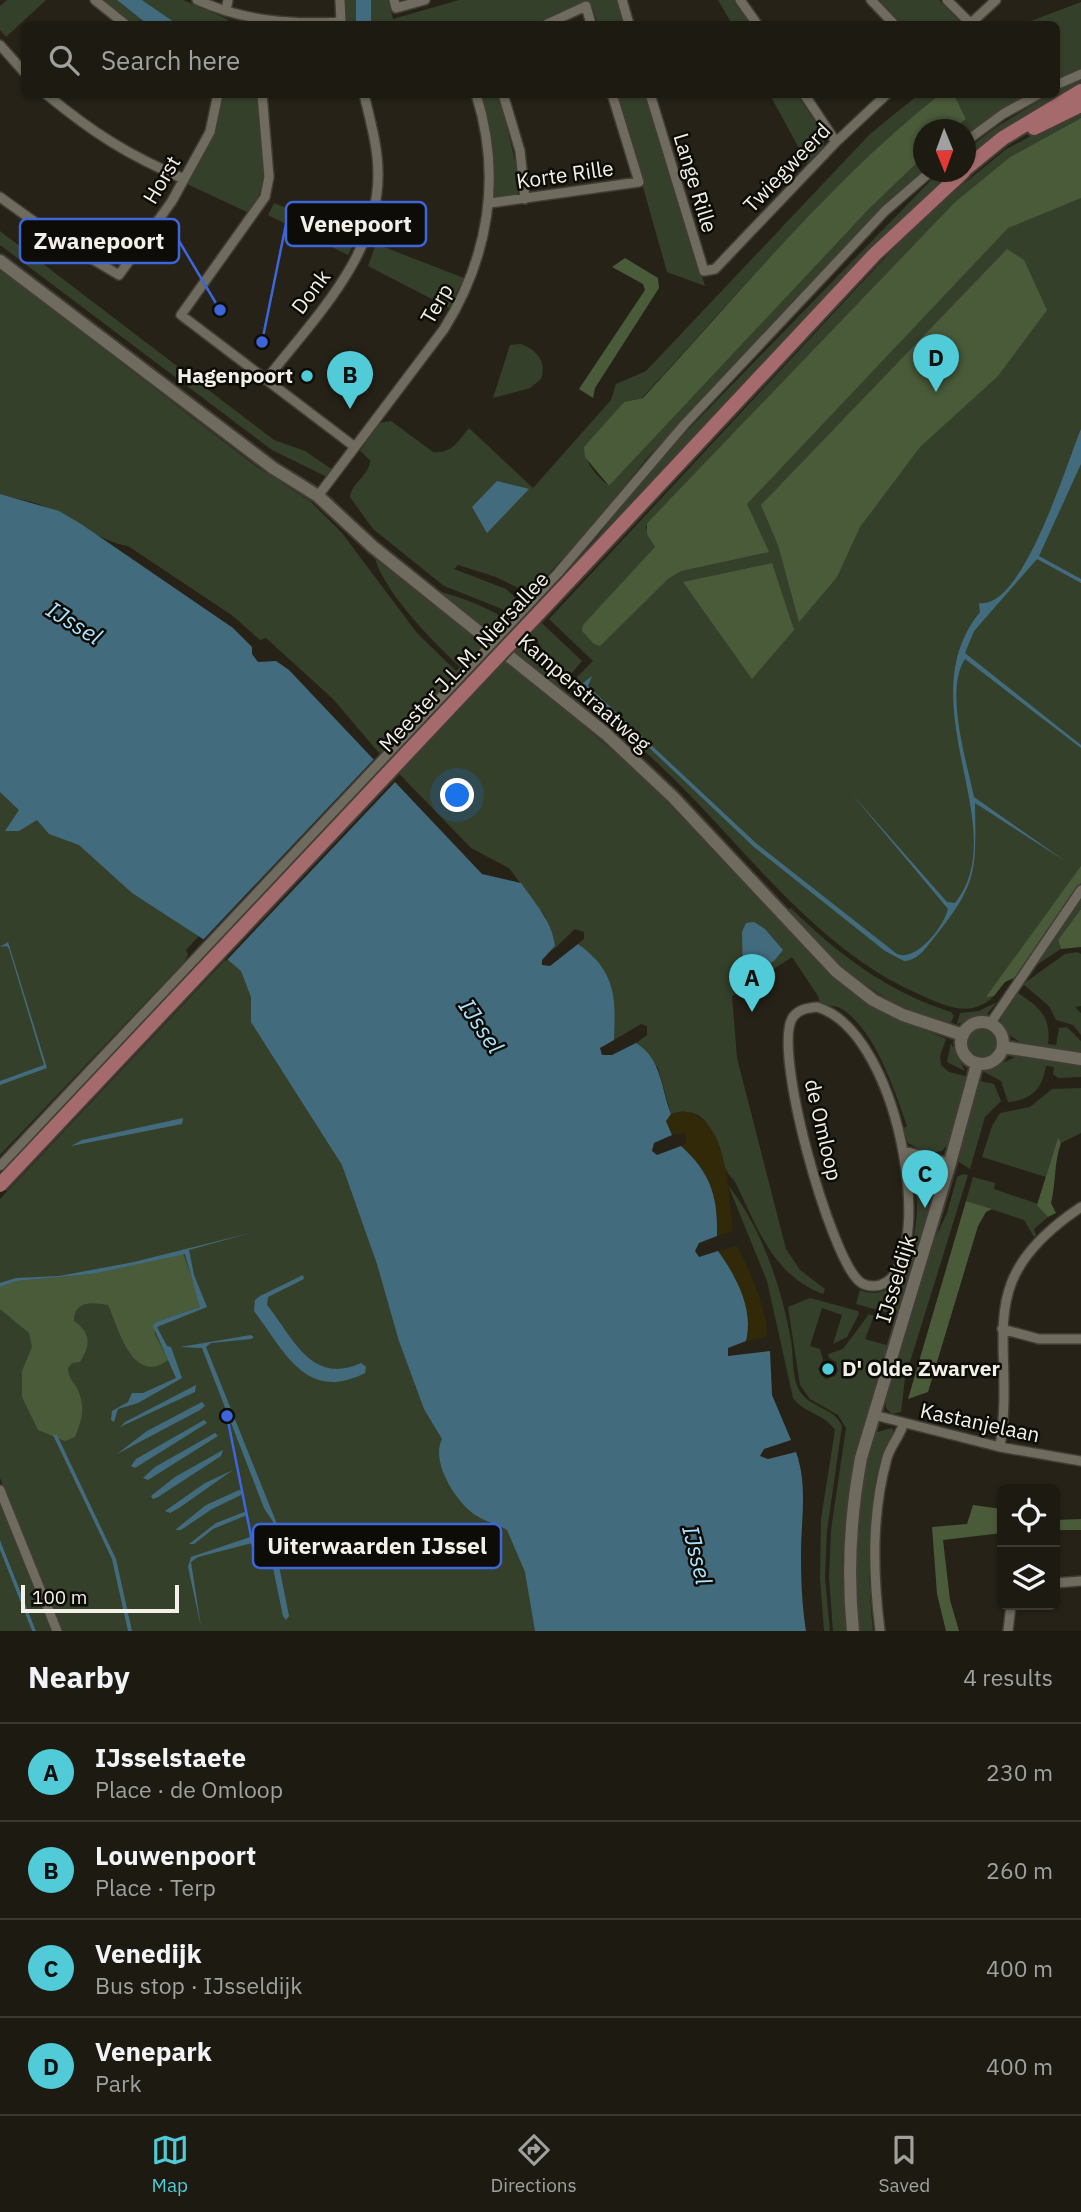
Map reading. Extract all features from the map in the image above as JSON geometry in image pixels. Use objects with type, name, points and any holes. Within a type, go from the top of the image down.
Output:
[{"type":"main road","name":"Meester J.L.M. Niersallee","points":[[976,161],[1003,138],[1081,91]]},
{"type":"main road","name":"Meester J.L.M. Niersallee","points":[[976,163],[1022,133],[1081,105]]},
{"type":"main road","name":"Meester J.L.M. Niersallee","points":[[0,1185],[563,577],[924,205],[951,182]]},
{"type":"main road","name":"Kamperstraatweg","points":[[0,261],[273,468],[318,496],[373,547],[606,734],[673,797],[836,971],[883,1005],[963,1035]]},
{"type":"main road","points":[[990,1024],[1002,1034],[1003,1047],[991,1063],[977,1064],[964,1054],[963,1035],[972,1025],[990,1024]]},
{"type":"main road","points":[[1003,1047],[1081,1059]]},
{"type":"main road","name":"IJsseldijk","points":[[853,1631],[848,1553],[852,1505],[874,1415],[977,1064]]},
{"type":"street","points":[[94,0],[121,21]]},
{"type":"street","points":[[197,0],[264,21]]},
{"type":"street","points":[[226,11],[228,0]]},
{"type":"street","points":[[341,0],[341,21]]},
{"type":"street","points":[[395,4],[425,0]]},
{"type":"street","points":[[622,0],[628,21]]},
{"type":"street","points":[[740,0],[755,21]]},
{"type":"street","points":[[871,0],[891,21]]},
{"type":"street","points":[[947,0],[967,21]]},
{"type":"street","points":[[973,21],[996,0]]},
{"type":"street","points":[[554,21],[586,6],[591,21]]},
{"type":"street","points":[[0,45],[21,69]]},
{"type":"street","points":[[1060,83],[1081,74]]},
{"type":"street","points":[[51,98],[87,128],[132,157],[184,178]]},
{"type":"street","name":"Horst","points":[[0,197],[57,238],[119,275],[172,201],[209,132],[217,98]]},
{"type":"street","points":[[262,98],[269,177],[265,197],[181,315],[355,447]]},
{"type":"street","name":"Donk","points":[[266,380],[345,277],[368,234],[375,212],[378,174],[365,98]]},
{"type":"street","name":"Terp","points":[[318,496],[460,304],[475,269],[490,203],[488,146],[477,98]]},
{"type":"street","points":[[504,98],[520,151],[525,199]]},
{"type":"street","name":"Korte Rille","points":[[490,203],[639,182],[613,98]]},
{"type":"street","name":"Lange Rille","points":[[651,98],[704,271],[715,269]]},
{"type":"street","points":[[807,98],[836,142]]},
{"type":"street","name":"Twiegweerd","points":[[715,269],[836,142],[883,98]]},
{"type":"street","points":[[976,134],[1003,114],[1032,98]]},
{"type":"street","name":"Meester J.L.M. Niersallee","points":[[0,1166],[563,577],[684,425],[886,211],[919,182]]},
{"type":"street","points":[[990,1024],[1081,890]]},
{"type":"street","name":"de Omloop","points":[[810,1008],[829,1011],[859,1037],[887,1091],[904,1152],[908,1194],[904,1247],[889,1280],[870,1286],[856,1278],[836,1241],[802,1131],[788,1038],[792,1018],[797,1013],[810,1008]]},
{"type":"street","points":[[904,1152],[950,1163]]},
{"type":"street","points":[[1000,1447],[1005,1418],[1002,1329],[1007,1295],[1017,1268],[1034,1244],[1054,1225],[1081,1208]]},
{"type":"street","points":[[1002,1329],[1040,1339],[1081,1339]]},
{"type":"street","name":"Kastanjelaan","points":[[874,1415],[1000,1447],[1081,1461]]},
{"type":"street","points":[[880,1631],[874,1579],[876,1518],[887,1456],[903,1424]]},
{"type":"street","points":[[0,1490],[57,1631]]},
{"type":"street","points":[[1060,1583],[1081,1581]]},
{"type":"street","points":[[1008,1631],[1010,1610]]},
{"type":"green space","points":[[7,0],[46,0],[6,37],[0,30],[0,6]]},
{"type":"green space","points":[[100,0],[117,0],[143,21],[126,21]]},
{"type":"green space","points":[[142,0],[183,0],[228,21],[173,21]]},
{"type":"green space","points":[[344,0],[356,0],[356,21],[346,21]]},
{"type":"green space","points":[[371,0],[388,0],[393,19],[459,0],[618,0],[625,21],[597,21],[591,3],[549,21],[371,21]]},
{"type":"green space","points":[[718,0],[734,0],[749,21],[730,21]]},
{"type":"green space","points":[[879,0],[939,0],[959,21],[899,21]]},
{"type":"green space","points":[[1081,2],[1081,68],[1060,78],[1060,21],[1031,21]]},
{"type":"green space","points":[[1081,79],[1081,86],[976,157],[976,142],[995,128],[1043,98],[1060,98],[1060,89]]},
{"type":"green space","points":[[222,98],[257,98],[264,158],[263,173],[257,201],[249,213],[187,184],[206,146]]},
{"type":"green space","points":[[480,98],[500,98],[516,165],[518,195],[497,199],[493,193]]},
{"type":"green space","points":[[618,98],[648,98],[705,286],[667,272]]},
{"type":"green space","points":[[772,98],[799,98],[825,135],[823,148],[807,163]]},
{"type":"green space","points":[[914,98],[935,98],[822,202],[642,398],[624,402],[585,447],[589,464],[609,486],[869,209],[913,167],[913,180],[647,458],[562,563],[560,561],[530,594],[496,577],[458,565],[454,569],[506,589],[582,661],[566,680],[562,680],[536,639],[502,609],[444,586],[373,529],[350,497],[369,465],[370,460],[360,451],[379,423],[391,421],[433,452],[450,449],[469,428],[533,488],[611,400],[616,384],[646,371],[870,134]]},
{"type":"green space","points":[[935,98],[956,98],[966,119],[913,119],[913,167],[869,209],[609,486],[585,457],[584,447],[624,402],[643,398],[749,280],[860,165]]},
{"type":"green space","points":[[956,98],[1024,98],[976,129],[976,119],[966,119]]},
{"type":"green space","points":[[1081,108],[1081,118],[1010,157],[955,202],[647,523],[646,529],[1081,131],[1081,873],[987,996],[994,996],[978,1007],[961,1008],[934,1001],[888,979],[822,931],[792,903],[665,770],[571,688],[570,684],[593,661],[549,619],[920,220],[966,182],[976,182],[976,174],[1005,150]],"holes":[[[591,677],[588,686],[781,869],[583,685]]]},
{"type":"green space","points":[[1081,118],[1081,198],[1008,228],[747,504],[769,552],[681,571],[669,578],[600,646],[594,644],[582,631],[583,625],[655,547],[647,534],[647,523],[955,202],[1010,157]]},
{"type":"green space","points":[[929,182],[945,182],[592,544],[651,468]]},
{"type":"green space","points":[[274,203],[357,236],[348,255],[268,215]]},
{"type":"green space","points":[[0,231],[274,440],[305,451],[333,470],[327,477],[272,450],[0,245]]},
{"type":"green space","points":[[376,244],[464,278],[449,308],[368,266]]},
{"type":"green space","points":[[1007,249],[1024,260],[1047,310],[998,376],[920,447],[860,527],[837,577],[799,622],[778,545],[761,505]]},
{"type":"green space","points":[[625,258],[658,278],[659,288],[595,388],[593,398],[579,389],[645,290],[643,284],[612,267]]},
{"type":"green space","points":[[0,270],[257,467],[310,501],[342,533],[417,633],[456,671],[460,667],[400,602],[375,559],[509,661],[646,780],[836,980],[887,1014],[946,1039],[940,1056],[941,1065],[949,1072],[966,1076],[950,1141],[942,1151],[926,1153],[908,1143],[903,1129],[907,1126],[873,1044],[852,1017],[836,1006],[820,1004],[818,996],[792,957],[732,996],[737,1058],[786,1249],[800,1270],[825,1289],[823,1294],[805,1285],[778,1262],[727,1171],[707,1123],[699,1116],[687,1112],[671,1114],[658,1068],[636,1043],[647,1035],[647,1026],[641,1024],[614,1040],[610,986],[598,964],[578,944],[584,939],[584,932],[575,929],[552,951],[555,946],[545,916],[509,868],[471,848],[379,753],[333,699],[266,638],[260,640],[233,616],[128,546],[106,539],[43,506],[0,494]]},
{"type":"green space","points":[[521,344],[532,350],[542,362],[541,379],[530,388],[493,398],[510,345]]},
{"type":"green space","points":[[772,563],[794,630],[752,679],[683,582]]},
{"type":"green space","points":[[438,591],[490,610],[513,625],[533,645],[561,686],[559,688]]},
{"type":"green space","points":[[0,763],[146,900],[199,936],[186,950],[188,955],[184,962],[0,1155]]},
{"type":"green space","points":[[1081,866],[1081,883],[1016,977],[1005,982],[994,996],[986,997]]},
{"type":"green space","points":[[1081,897],[1081,909],[1058,940],[1061,949],[1038,964],[1034,963]]},
{"type":"green space","points":[[791,908],[827,941],[865,970],[906,994],[951,1012],[954,1016],[950,1024],[901,1005],[860,980],[805,931],[787,911]]},
{"type":"green space","points":[[1081,909],[1081,947],[1061,949],[1058,940]]},
{"type":"green space","points":[[1065,954],[1081,954],[1081,1006],[1075,1007],[1081,1013],[1081,1035],[1073,1025],[1056,1020],[1049,1006],[1023,984]]},
{"type":"green space","points":[[232,957],[267,1006],[580,1631],[59,1631],[0,1478],[0,1199],[227,958]]},
{"type":"green space","points":[[1015,991],[1041,1012],[1048,1026],[1048,1044],[1056,1045],[1059,1028],[1067,1027],[1081,1041],[1081,1054],[1045,1049],[1022,1043],[1012,1037],[1000,1018]]},
{"type":"green space","points":[[997,1002],[986,1015],[957,1024],[960,1013],[979,1011]]},
{"type":"green space","points":[[982,1029],[992,1033],[996,1043],[992,1053],[982,1057],[972,1053],[968,1043],[972,1033]]},
{"type":"green space","points":[[951,1043],[965,1071],[947,1062]]},
{"type":"green space","points":[[1015,1057],[1081,1065],[1081,1077],[1058,1078],[1053,1074],[1054,1067],[1046,1066],[1039,1087],[1030,1096],[1008,1102],[1001,1081],[984,1072]]},
{"type":"green space","points":[[980,1081],[994,1084],[1001,1101],[985,1117],[970,1169],[959,1162],[957,1153]]},
{"type":"green space","points":[[1081,1088],[1081,1133],[1061,1143],[1058,1139],[1046,1177],[982,1157],[992,1126],[1000,1113],[1030,1107],[1052,1089]]},
{"type":"green space","points":[[1058,1138],[1061,1143],[1051,1203],[1056,1213],[1048,1217],[1037,1205]]},
{"type":"green space","points":[[919,1160],[936,1167],[940,1177],[931,1190],[923,1237],[900,1311],[885,1312],[856,1304],[860,1290],[875,1293],[888,1289],[905,1266],[911,1250],[916,1218],[917,1199],[912,1168],[913,1163]]},
{"type":"green space","points":[[968,1175],[905,1378],[901,1412],[892,1414],[886,1408],[886,1397],[929,1252],[947,1213],[957,1177]]},
{"type":"green space","points":[[973,1177],[995,1183],[994,1189],[1038,1204],[1048,1217],[1034,1229],[1036,1235],[1034,1237],[1024,1220],[966,1201]]},
{"type":"green space","points":[[728,1185],[750,1219],[775,1276],[790,1335],[798,1388],[802,1395],[833,1415],[842,1426],[827,1531],[825,1578],[830,1631],[824,1631],[820,1578],[821,1519],[835,1430],[826,1420],[803,1408],[793,1398],[767,1281]]},
{"type":"green space","points":[[966,1201],[992,1209],[986,1212],[978,1226],[928,1392],[908,1399]]},
{"type":"green space","points":[[183,1253],[201,1304],[200,1307],[156,1322],[155,1334],[168,1360],[155,1366],[145,1366],[128,1350],[108,1305],[91,1303],[81,1306],[77,1309],[74,1321],[84,1330],[88,1340],[86,1350],[80,1362],[72,1363],[68,1368],[81,1401],[81,1419],[75,1437],[65,1441],[38,1430],[22,1397],[22,1371],[32,1347],[29,1333],[0,1309],[0,1287],[16,1281],[92,1274]]},
{"type":"green space","points":[[810,1298],[858,1311],[859,1314],[847,1337],[833,1344],[842,1315],[822,1308],[810,1346],[820,1349],[823,1360],[818,1369],[826,1379],[835,1376],[838,1371],[836,1362],[829,1358],[828,1354],[843,1349],[869,1314],[874,1316],[865,1339],[890,1346],[859,1452],[845,1520],[843,1592],[847,1631],[833,1631],[829,1577],[831,1530],[846,1428],[838,1415],[810,1399],[800,1385],[788,1307]]},
{"type":"green space","points":[[892,1428],[894,1432],[878,1481],[870,1530],[869,1580],[873,1631],[858,1631],[855,1556],[863,1481],[874,1433]]},
{"type":"green space","points":[[0,1499],[54,1631],[36,1631],[0,1540]]},
{"type":"green space","points":[[973,1505],[997,1508],[997,1534],[943,1540],[950,1600],[959,1631],[946,1631],[937,1594],[932,1527],[967,1524]]},
{"type":"green space","points":[[1081,1519],[1081,1530],[1060,1530],[1060,1520]]},
{"type":"green space","points":[[0,1550],[32,1631],[0,1631]]},
{"type":"sand","points":[[683,1111],[703,1120],[718,1141],[726,1171],[733,1231],[717,1236],[716,1209],[711,1186],[699,1166],[681,1146],[686,1143],[685,1133],[672,1135],[666,1121],[671,1114]]},
{"type":"sand","points":[[737,1246],[762,1305],[766,1337],[746,1341],[749,1327],[718,1251]]},
{"type":"water","points":[[117,0],[142,0],[173,21],[143,21]]},
{"type":"water","points":[[356,0],[371,0],[371,21],[356,21]]},
{"type":"water","points":[[1081,429],[1081,464],[1039,556],[1081,579],[1081,583],[1037,559],[974,631],[965,653],[1081,745],[1081,748],[965,659],[959,672],[957,689],[959,727],[974,797],[1065,861],[975,803],[974,862],[966,890],[948,920],[924,950],[913,959],[904,961],[885,951],[754,847],[582,684],[592,676],[588,686],[757,844],[897,954],[913,953],[935,933],[948,909],[851,793],[947,902],[955,903],[970,873],[974,839],[955,724],[953,685],[960,648],[980,612],[979,603],[995,599],[1012,583],[1027,560]]},
{"type":"water","points":[[497,481],[529,489],[487,533],[472,507]]},
{"type":"water","name":"IJssel","points":[[0,494],[59,511],[81,524],[233,628],[252,647],[252,654],[258,662],[276,661],[289,670],[482,874],[521,883],[542,913],[553,937],[555,946],[542,960],[542,965],[550,966],[578,944],[600,964],[611,986],[615,1011],[614,1040],[600,1048],[602,1055],[612,1055],[636,1043],[651,1057],[660,1075],[671,1114],[666,1121],[672,1135],[654,1143],[652,1151],[657,1155],[681,1146],[699,1166],[711,1187],[716,1209],[717,1236],[699,1243],[695,1251],[699,1257],[718,1251],[742,1293],[748,1317],[746,1341],[728,1348],[728,1356],[770,1351],[772,1395],[791,1440],[764,1449],[760,1456],[768,1459],[796,1452],[800,1465],[803,1490],[802,1583],[806,1631],[535,1631],[525,1572],[507,1530],[469,1510],[448,1482],[440,1459],[442,1439],[424,1409],[399,1341],[377,1264],[342,1165],[251,1022],[251,997],[241,971],[206,941],[132,893],[79,845],[49,834],[37,820],[19,831],[5,831],[19,810],[0,792]]},
{"type":"water","points":[[754,922],[765,929],[783,950],[774,961],[748,976],[743,973],[742,932],[746,923]]},
{"type":"water","points":[[8,942],[47,1068],[0,1085],[0,1081],[44,1065],[9,949],[7,946],[0,947]]},
{"type":"water","points":[[183,1118],[182,1124],[71,1146],[82,1140]]},
{"type":"water","points":[[254,1232],[189,1250],[194,1275],[207,1307],[157,1327],[167,1346],[171,1347],[182,1378],[138,1403],[118,1409],[114,1422],[111,1420],[112,1411],[128,1402],[132,1393],[143,1393],[176,1378],[153,1326],[156,1322],[200,1307],[185,1254],[92,1274],[16,1281],[0,1287],[0,1283],[16,1278],[59,1276],[134,1262]]},
{"type":"water","points":[[303,1275],[304,1279],[268,1297],[267,1305],[305,1355],[316,1363],[329,1368],[344,1368],[361,1363],[366,1367],[365,1373],[345,1381],[327,1382],[312,1377],[287,1357],[254,1311],[255,1300],[260,1296]]},
{"type":"water","points":[[251,1335],[254,1337],[251,1339],[211,1343],[206,1347],[291,1559],[279,1566],[289,1616],[286,1620],[283,1616],[273,1568],[286,1555],[280,1535],[275,1533],[256,1542],[198,1557],[191,1562],[201,1627],[188,1567],[191,1557],[277,1528],[264,1508],[202,1348],[180,1347]]},
{"type":"water","points":[[196,1385],[195,1392],[120,1427],[125,1422]]},
{"type":"water","points":[[202,1402],[205,1406],[200,1410],[117,1454],[147,1431]]},
{"type":"water","points":[[204,1420],[207,1423],[135,1468],[131,1466],[136,1459]]},
{"type":"water","points":[[215,1433],[218,1436],[148,1480],[143,1478],[155,1467]]},
{"type":"water","points":[[53,1435],[57,1435],[116,1559],[132,1631],[128,1631],[112,1559]]},
{"type":"water","points":[[223,1450],[221,1456],[153,1499],[151,1496],[175,1477]]},
{"type":"water","points":[[233,1470],[179,1508],[170,1513],[165,1511],[205,1483]]},
{"type":"water","points":[[239,1490],[243,1491],[241,1495],[212,1509],[181,1530],[175,1530],[206,1505]]},
{"type":"water","points":[[247,1511],[247,1515],[213,1529],[194,1544],[189,1544],[216,1523]]},
{"type":"water","points":[[0,1540],[36,1631],[32,1631],[0,1550]]},
{"type":"pier","points":[[375,758],[397,780],[226,961],[201,942]]},
{"type":"place","name":"Zwanepoort","points":[[220,310]]},
{"type":"place","name":"Venepoort","points":[[262,342]]},
{"type":"place","name":"Hagenpoort","points":[[307,376]]},
{"type":"place","name":"Venepark","points":[[936,392]]},
{"type":"place","name":"Louwenpoort","points":[[350,409]]},
{"type":"place","name":"IJsselstaete","points":[[752,1012]]},
{"type":"place","name":"Venedijk","points":[[925,1208]]},
{"type":"place","name":"D' Olde Zwarver","points":[[828,1369]]},
{"type":"place","name":"Uiterwaarden IJssel","points":[[227,1416]]}]
